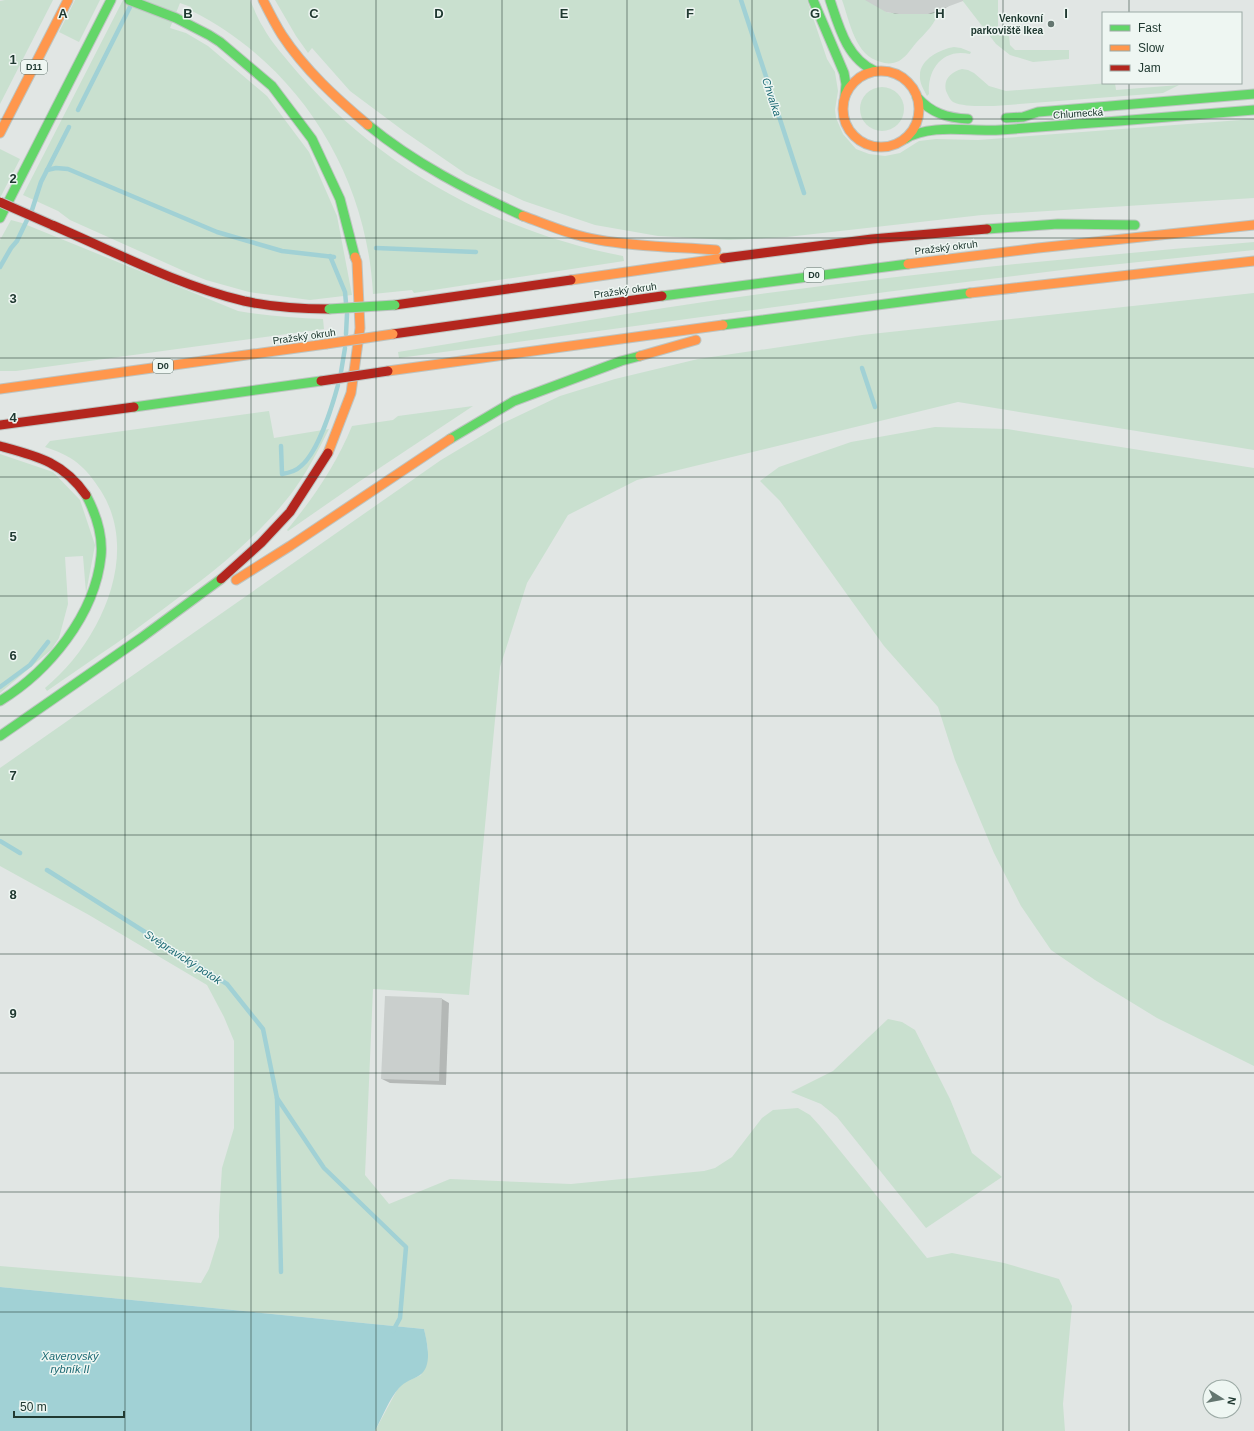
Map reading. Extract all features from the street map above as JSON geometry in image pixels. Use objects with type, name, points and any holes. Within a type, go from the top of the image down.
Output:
[{"type":"main road","name":"D11","points":[[0,133],[68,0]]},
{"type":"main road","points":[[0,218],[111,0]]},
{"type":"main road","points":[[0,736],[138,641],[190,602],[239,563],[277,526],[302,497],[323,462],[344,413],[352,389],[358,362],[361,332],[360,284],[352,233],[340,195],[314,142],[291,109],[274,90],[250,67],[220,42],[174,17],[129,0]]},
{"type":"main road","points":[[263,0],[282,34],[304,64],[357,116],[385,138],[434,172],[469,191],[523,216],[560,229],[599,240],[761,253]]},
{"type":"main road","points":[[813,0],[844,73],[846,84],[843,108],[844,121],[850,132],[860,141],[870,146],[882,147],[893,145],[904,139],[914,128],[919,109],[917,97]]},
{"type":"main road","points":[[830,0],[851,50],[862,65],[867,69],[890,72],[900,76],[911,86],[917,97],[927,108],[942,116],[980,119]]},
{"type":"main road","points":[[845,96],[848,89],[856,80],[875,71]]},
{"type":"main road","name":"Chlumecká","points":[[994,119],[1023,116],[1038,112],[1254,94]]},
{"type":"main road","name":"Chlumecká","points":[[904,139],[913,134],[930,130],[998,130],[1254,110]]},
{"type":"main road","points":[[0,202],[152,269],[226,296],[245,301],[283,307],[330,310],[395,305],[761,253],[872,239],[963,230],[1058,224],[1142,225]]},
{"type":"main road","points":[[1165,225],[1236,227]]},
{"type":"main road","name":"Pražský okruh","points":[[0,388],[326,344],[827,273],[1069,244],[1254,225]]},
{"type":"main road","points":[[0,425],[775,318],[997,289],[1254,262]]},
{"type":"main road","points":[[138,641],[290,546],[438,446],[514,401],[621,361],[775,318]]},
{"type":"main road","points":[[0,446],[33,456],[59,467],[70,475],[86,495],[93,508],[97,519],[101,543],[98,572],[92,593],[74,627],[50,661],[28,682],[0,701]]},
{"type":"green space","points":[[53,0],[0,104],[0,1]]},
{"type":"green space","points":[[75,0],[100,0],[79,42],[59,32]]},
{"type":"green space","points":[[123,0],[250,0],[267,33],[298,73],[330,107],[366,138],[404,167],[445,192],[488,213],[532,231],[577,245],[623,256],[624,261],[414,293],[412,290],[373,294],[368,250],[357,207],[341,166],[320,128],[295,93],[265,61],[230,34],[192,11],[191,7],[180,3],[170,28],[186,33],[208,46],[267,96],[309,152],[337,216],[352,295],[310,300],[249,292],[206,280],[186,272],[70,220],[58,211],[23,195]]},
{"type":"green space","points":[[275,0],[807,0],[827,59],[835,72],[838,91],[835,110],[836,118],[843,134],[856,149],[869,154],[885,156],[900,153],[919,141],[936,139],[978,140],[1254,119],[1254,198],[982,215],[787,237],[729,240],[658,236],[595,225],[524,201],[466,174],[405,132],[350,91],[312,48],[308,53],[296,36]]},
{"type":"green space","points":[[842,0],[872,0],[886,12],[892,13],[928,14],[938,11],[933,24],[904,57],[897,62],[885,63],[872,59],[859,46],[851,28]]},
{"type":"green space","points":[[962,0],[998,0],[998,35],[1009,36],[1010,45],[1015,50],[1069,50],[1069,59],[1033,62],[1010,55],[996,44]]},
{"type":"green space","points":[[954,47],[971,52],[970,54],[952,54],[939,62],[931,76],[929,94],[927,96],[920,81],[923,64],[932,56],[943,50]]},
{"type":"green space","points":[[962,69],[968,70],[974,73],[989,86],[1006,91],[1102,83],[1115,84],[1116,90],[1179,85],[1163,93],[979,106],[957,104],[950,99],[945,87],[947,80],[954,72]]},
{"type":"green space","points":[[878,87],[886,87],[891,88],[898,93],[903,100],[903,118],[898,125],[891,130],[878,131],[870,128],[863,121],[860,113],[860,105],[863,97],[870,90]]},
{"type":"green space","points":[[0,149],[20,159],[0,198]]},
{"type":"green space","points":[[11,220],[22,223],[238,311],[323,319],[324,329],[16,371],[0,371],[0,240]]},
{"type":"green space","points":[[1254,242],[1254,250],[1062,270],[886,292],[399,358],[398,352],[664,308],[811,287],[1032,262]]},
{"type":"green space","points":[[1254,293],[1254,450],[958,402],[637,480],[568,515],[527,583],[500,667],[469,995],[373,989],[365,1175],[389,1204],[450,1179],[571,1184],[704,1171],[715,1168],[732,1157],[762,1118],[773,1110],[798,1108],[810,1115],[820,1126],[927,1258],[952,1253],[1004,1263],[1059,1279],[1072,1306],[1063,1404],[1065,1431],[375,1431],[397,1390],[403,1383],[421,1375],[428,1349],[424,1329],[0,1287],[0,1266],[201,1283],[209,1269],[219,1237],[222,1168],[234,1128],[234,1041],[224,1017],[207,985],[89,915],[0,866],[0,768],[441,460],[503,423],[560,396],[615,379],[698,359],[862,335]]},
{"type":"green space","points":[[473,406],[288,531],[287,530],[324,480],[339,454],[352,426],[393,420],[398,416]]},
{"type":"green space","points":[[269,411],[274,438],[329,429],[307,470],[291,494],[248,541],[216,569],[125,637],[47,691],[45,688],[64,670],[82,648],[97,624],[108,598],[115,571],[117,543],[113,516],[95,482],[84,468],[71,458],[45,447],[50,441]]},
{"type":"green space","points":[[935,427],[1007,429],[1254,468],[1254,1066],[1157,1018],[1095,980],[1051,950],[1021,906],[994,853],[955,760],[938,707],[884,646],[780,501],[760,481],[779,467],[851,442]]},
{"type":"green space","points":[[0,454],[53,472],[80,500],[95,545],[86,593],[83,556],[65,557],[68,604],[59,638],[51,650],[0,693]]},
{"type":"green space","points":[[888,1019],[902,1022],[915,1030],[950,1099],[972,1153],[1002,1177],[926,1228],[837,1117],[821,1104],[791,1092],[833,1071]]},
{"type":"water","name":"Xaverovský rybník II","points":[[0,1287],[424,1329],[428,1354],[427,1366],[420,1375],[404,1384],[395,1392],[375,1431],[0,1431]]},
{"type":"building","points":[[865,0],[963,1],[928,14],[899,14],[886,12]]},
{"type":"building","points":[[385,996],[442,998],[439,1081],[381,1079]]},
{"type":"waterway","name":"Chvalka","points":[[741,0],[804,193]]},
{"type":"waterway","points":[[78,110],[130,7]]},
{"type":"waterway","points":[[32,210],[41,182],[69,127]]},
{"type":"waterway","points":[[47,170],[56,168],[68,169],[217,232],[282,251],[334,257]]},
{"type":"waterway","points":[[0,267],[17,241],[27,220]]},
{"type":"waterway","points":[[376,248],[476,252]]},
{"type":"waterway","points":[[330,256],[345,292],[346,303]]},
{"type":"waterway","points":[[346,334],[347,314]]},
{"type":"waterway","points":[[341,372],[345,348]]},
{"type":"waterway","name":"Chvalka","points":[[862,368],[875,407]]},
{"type":"waterway","points":[[281,446],[282,474],[290,472],[301,466],[313,451],[319,440],[338,385]]},
{"type":"waterway","points":[[0,687],[30,665],[48,642]]},
{"type":"waterway","name":"Svépravický potok","points":[[0,841],[20,853]]},
{"type":"waterway","name":"Svépravický potok","points":[[47,870],[227,984],[263,1029],[277,1098],[281,1272]]},
{"type":"waterway","points":[[277,1098],[324,1168],[406,1247],[400,1318],[393,1331]]},
{"type":"traffic: fast","points":[[0,218],[111,0]]},
{"type":"traffic: fast","points":[[129,0],[176,18],[209,35],[220,42],[272,86],[312,139],[340,199],[355,257]]},
{"type":"traffic: fast","points":[[813,0],[844,73],[846,84],[845,96]]},
{"type":"traffic: fast","points":[[830,0],[845,41],[857,59],[865,66],[875,71]]},
{"type":"traffic: fast","points":[[1006,118],[1023,117],[1038,112],[1254,94]]},
{"type":"traffic: fast","points":[[917,97],[928,107],[940,114],[968,119]]},
{"type":"traffic: fast","points":[[905,139],[915,134],[927,131],[951,129],[1000,130],[1254,110]]},
{"type":"traffic: fast","points":[[368,125],[404,152],[423,164],[482,197],[523,216]]},
{"type":"traffic: fast","points":[[987,229],[1058,224],[1135,225]]},
{"type":"traffic: fast","points":[[662,296],[908,264]]},
{"type":"traffic: fast","points":[[723,325],[970,293]]},
{"type":"traffic: fast","points":[[329,309],[395,305]]},
{"type":"traffic: fast","points":[[450,439],[514,401],[621,361],[640,356]]},
{"type":"traffic: fast","points":[[134,407],[321,381]]},
{"type":"traffic: fast","points":[[0,701],[18,689],[36,674],[52,657],[67,639],[90,599],[97,578],[101,556],[101,540],[98,525],[86,495]]},
{"type":"traffic: fast","points":[[0,736],[141,638],[221,579]]},
{"type":"traffic: slow","points":[[0,133],[68,0]]},
{"type":"traffic: slow","points":[[263,0],[282,35],[311,72],[368,125]]},
{"type":"traffic: slow","points":[[881,71],[896,74],[908,82],[916,94],[919,109],[916,124],[908,136],[896,144],[881,147],[866,144],[854,136],[846,124],[843,109],[846,94],[854,82],[866,74],[881,71]]},
{"type":"traffic: slow","points":[[523,216],[570,233],[599,240],[643,245],[716,250]]},
{"type":"traffic: slow","points":[[908,264],[1038,248],[1254,225]]},
{"type":"traffic: slow","points":[[328,453],[351,393],[360,328],[357,262],[355,257]]},
{"type":"traffic: slow","points":[[571,280],[724,258]]},
{"type":"traffic: slow","points":[[970,293],[1254,261]]},
{"type":"traffic: slow","points":[[388,371],[723,325]]},
{"type":"traffic: slow","points":[[326,344],[393,334]]},
{"type":"traffic: slow","points":[[640,356],[696,340]]},
{"type":"traffic: slow","points":[[0,389],[326,344]]},
{"type":"traffic: slow","points":[[236,580],[290,546],[450,439]]},
{"type":"traffic: jam","points":[[0,202],[52,225]]},
{"type":"traffic: jam","points":[[52,225],[170,277],[219,294],[265,305],[329,309]]},
{"type":"traffic: jam","points":[[724,258],[872,239],[987,229]]},
{"type":"traffic: jam","points":[[395,305],[571,280]]},
{"type":"traffic: jam","points":[[393,334],[662,296]]},
{"type":"traffic: jam","points":[[321,381],[388,371]]},
{"type":"traffic: jam","points":[[0,425],[134,407]]},
{"type":"traffic: jam","points":[[0,446],[26,453],[48,462],[68,475],[86,495]]},
{"type":"traffic: jam","points":[[221,579],[261,543],[290,512],[328,453]]},
{"type":"place","name":"Venkovní parkoviště Ikea","points":[[1051,24]]}]
